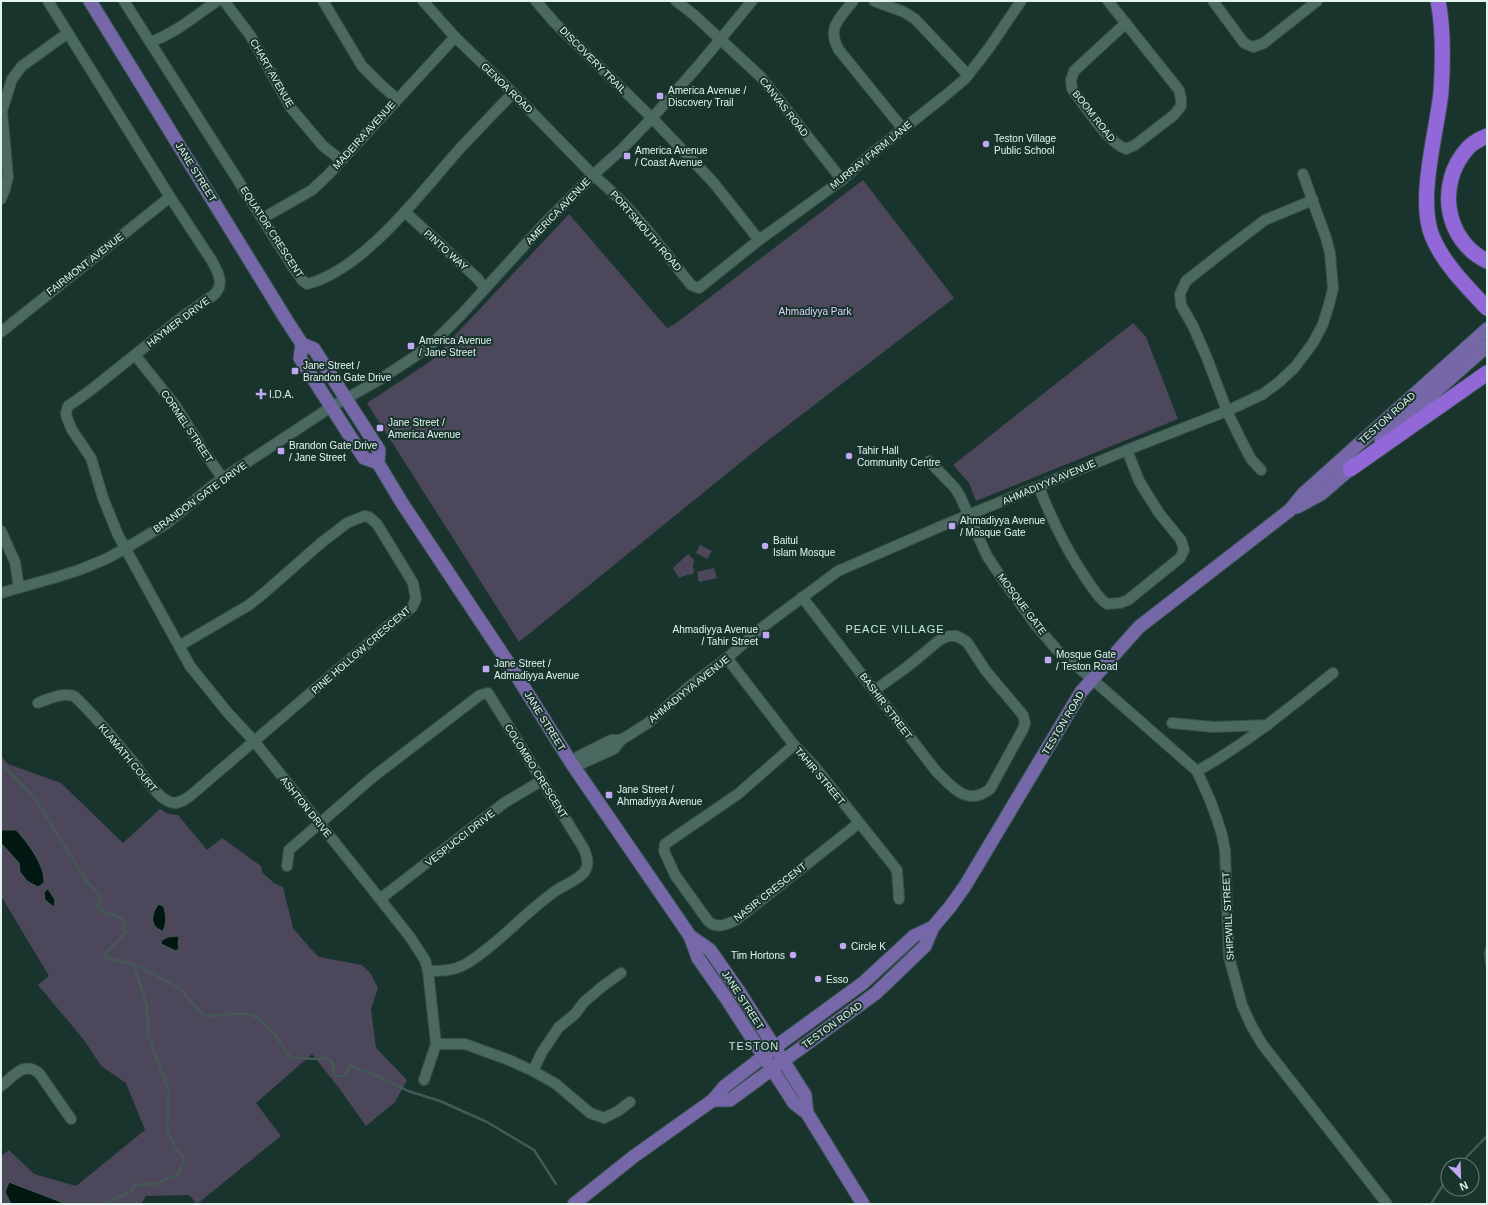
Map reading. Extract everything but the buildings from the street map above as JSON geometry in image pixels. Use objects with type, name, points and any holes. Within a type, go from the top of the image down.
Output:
[{"type":"highway","points":[[1438,1],[1443,48],[1440,92],[1427,183],[1428,221],[1431,234],[1437,248],[1470,290],[1487,308]]},
{"type":"highway","points":[[1487,136],[1467,148],[1456,165],[1448,192],[1448,210],[1454,228],[1466,245],[1478,256],[1487,261]]},
{"type":"highway","points":[[1350,469],[1487,373]]},
{"type":"main road","name":"JANE STREET","points":[[90,1],[302,344],[314,349],[379,450],[378,463],[402,503],[513,670],[572,764],[690,936],[698,958],[726,998],[763,1057],[794,1103],[807,1113],[863,1204]]},
{"type":"main road","name":"TESTON ROAD","points":[[1290,510],[1304,493],[1487,329]]},
{"type":"main road","name":"JANE STREET","points":[[302,344],[300,358],[364,458],[378,463]]},
{"type":"main road","name":"TESTON ROAD","points":[[713,1100],[730,1100],[876,993],[925,946],[933,927],[965,886],[1081,692],[1139,627],[1290,510],[1321,494],[1487,346]]},
{"type":"main road","name":"TESTON ROAD","points":[[574,1204],[633,1157],[713,1100],[724,1087],[774,1048],[863,983],[914,936],[933,927]]},
{"type":"main road","name":"JANE STREET","points":[[690,936],[710,950],[738,990],[805,1095],[807,1113]]},
{"type":"street","name":"HAYMER DRIVE","points":[[48,1],[170,197],[212,261],[218,272],[220,281],[219,288],[215,294],[181,318],[87,393],[68,406],[66,413],[72,430],[91,458],[103,498],[118,535],[126,548]]},
{"type":"street","name":"EQUATOR CRESCENT","points":[[124,1],[293,267],[302,280],[307,284],[315,282],[331,274],[356,258],[369,247],[405,212],[464,144],[513,93]]},
{"type":"street","points":[[151,42],[163,37],[195,18],[217,1]]},
{"type":"street","name":"CHART AVENUE","points":[[224,1],[250,35],[291,108],[323,146],[341,160]]},
{"type":"street","points":[[323,1],[362,66],[397,99]]},
{"type":"street","name":"GENOA ROAD","points":[[423,1],[455,37],[593,174]]},
{"type":"street","name":"DISCOVERY TRAIL","points":[[536,1],[554,22],[652,118],[713,182],[758,240]]},
{"type":"street","name":"CANVAS ROAD","points":[[676,1],[693,14],[761,77],[842,180]]},
{"type":"street","name":"AMERICA AVENUE","points":[[346,399],[414,358],[441,335],[542,226],[593,174],[621,150],[652,118],[700,65],[752,1]]},
{"type":"street","points":[[853,1],[836,24],[833,32],[835,43],[839,50],[903,129]]},
{"type":"street","points":[[874,1],[904,12],[915,19],[968,75]]},
{"type":"street","name":"BOOM ROAD","points":[[1108,1],[1126,23],[1179,90],[1181,98],[1181,106],[1174,115],[1135,146],[1126,149],[1119,147],[1108,136],[1072,89],[1071,80],[1074,71],[1126,23]]},
{"type":"street","points":[[1213,1],[1244,43],[1253,47],[1264,43],[1317,1]]},
{"type":"street","name":"MURRAY FARM LANE","points":[[699,288],[758,240],[842,180],[870,155],[946,96],[968,75],[989,48],[1018,3]]},
{"type":"street","points":[[1,199],[8,177],[2,111],[12,79],[22,66],[68,33]]},
{"type":"street","name":"MADEIRA AVENUE","points":[[263,218],[312,190],[329,174],[455,37]]},
{"type":"street","name":"PORTSMOUTH ROAD","points":[[593,174],[630,209],[692,284],[699,288]]},
{"type":"street","name":"AHMADIYYA AVENUE","points":[[572,764],[583,763],[614,749],[621,740],[648,723],[691,685],[727,658],[764,626],[838,571],[854,563],[1127,450],[1227,411],[1263,394],[1279,382],[1295,367],[1313,343],[1323,324],[1333,288],[1330,253],[1303,174]]},
{"type":"street","name":"FAIRMONT AVENUE","points":[[1,332],[170,197]]},
{"type":"street","points":[[1262,470],[1251,459],[1227,411],[1204,351],[1193,326],[1181,305],[1180,294],[1186,281],[1265,220],[1313,200]]},
{"type":"street","name":"PINTO WAY","points":[[405,212],[477,278],[485,288]]},
{"type":"street","name":"CORMEL STREET","points":[[135,355],[176,405],[205,453],[223,479]]},
{"type":"street","name":"BRANDON GATE DRIVE","points":[[1,592],[79,570],[106,559],[126,548],[166,524],[212,486],[346,399]]},
{"type":"street","points":[[1039,487],[1054,526],[1098,596],[1107,604],[1128,600],[1180,558],[1184,550],[1181,540],[1159,513],[1139,481],[1127,450]]},
{"type":"street","name":"MOSQUE GATE","points":[[929,461],[955,488],[987,556],[1035,624],[1057,650],[1092,679]]},
{"type":"street","name":"PINE HOLLOW CRESCENT","points":[[179,646],[226,619],[259,597],[321,542],[347,523],[364,516],[369,517],[377,524],[413,584],[416,599],[412,607],[254,741]]},
{"type":"street","points":[[1,531],[15,562],[18,588]]},
{"type":"street","name":"ASHTON DRIVE","points":[[126,548],[190,666],[201,681],[254,741],[410,937],[425,960],[428,971],[436,1044],[424,1080]]},
{"type":"street","name":"BASHIR STREET","points":[[802,597],[936,771],[954,789],[971,797],[982,795],[990,789],[1025,723],[1023,715],[986,671],[967,642],[957,636],[949,636],[941,639],[875,690]]},
{"type":"street","name":"TAHIR STREET","points":[[727,658],[794,745],[815,767],[897,870],[899,899]]},
{"type":"street","points":[[1197,771],[1234,749],[1268,725],[1333,673]]},
{"type":"street","name":"SHIPWILL STREET","points":[[1092,679],[1197,771],[1210,800],[1222,835],[1225,850],[1229,957],[1242,1005],[1262,1044],[1387,1204]]},
{"type":"street","name":"COLOMBO CRESCENT","points":[[319,824],[373,776],[480,695],[488,693],[584,849],[588,859],[586,870],[582,875],[554,892],[473,960],[456,968],[444,971],[428,971]]},
{"type":"street","name":"KLAMATH COURT","points":[[38,703],[51,697],[66,694],[74,696],[133,762],[158,793],[172,803],[178,802],[190,796],[254,741]]},
{"type":"street","points":[[1172,723],[1212,727],[1268,725]]},
{"type":"street","name":"NASIR CRESCENT","points":[[794,745],[738,794],[665,844],[664,851],[675,875],[712,925],[719,926],[736,920],[859,823]]},
{"type":"street","name":"VESPUCCI DRIVE","points":[[380,899],[504,803],[541,781]]},
{"type":"street","points":[[287,866],[288,850],[319,824]]},
{"type":"street","points":[[533,1071],[542,1052],[558,1027],[575,1014],[584,1002],[622,973]]},
{"type":"street","points":[[436,1044],[466,1044],[502,1057],[533,1071],[556,1084],[590,1113],[604,1118],[618,1111],[630,1102]]},
{"type":"street","points":[[1,1086],[20,1070],[26,1068],[33,1069],[39,1073],[71,1118]]},
{"type":"green space","name":"Ahmadiyya Park","points":[[863,180],[954,298],[766,442],[519,642],[367,403],[431,361],[569,214],[667,328],[675,324]]},
{"type":"green space","points":[[1133,323],[1146,337],[1178,419],[976,501],[969,483],[953,465]]},
{"type":"green space","points":[[700,545],[712,551],[707,559],[696,553]]},
{"type":"green space","points":[[688,554],[694,560],[693,574],[679,578],[673,568]]},
{"type":"green space","points":[[714,568],[717,578],[699,582],[697,572]]},
{"type":"green space","points":[[1,756],[8,764],[61,783],[123,843],[160,809],[168,814],[178,815],[207,850],[222,838],[261,866],[262,872],[274,883],[283,887],[293,928],[319,957],[362,965],[371,974],[378,988],[371,1009],[376,1048],[407,1080],[395,1102],[366,1126],[339,1088],[312,1054],[256,1103],[281,1136],[197,1204],[189,1195],[146,1196],[141,1204],[1,1204],[1,1156],[9,1150],[34,1174],[76,1186],[145,1130],[126,1083],[101,1066],[84,1040],[38,985],[49,976],[1,896]]},
{"type":"water","points":[[2,830],[16,830],[26,841],[42,869],[44,883],[38,887],[27,881],[20,872],[19,863],[1,843]]},
{"type":"water","points":[[48,889],[55,900],[54,907],[45,900],[44,892]]},
{"type":"water","points":[[159,904],[164,907],[165,913],[166,922],[163,931],[158,929],[153,923],[154,911]]},
{"type":"water","points":[[178,936],[179,948],[176,951],[161,944],[162,940],[168,937]]},
{"type":"water","points":[[9,1182],[66,1204],[11,1204],[5,1192]]},
{"type":"waterway","points":[[1,767],[6,769],[34,797],[88,883],[99,894],[101,900],[97,905],[101,911],[119,917],[125,923],[124,929],[126,932],[106,953],[106,958],[134,964],[179,988],[204,1016],[247,1014],[257,1018],[268,1027],[291,1058],[319,1059],[326,1057],[328,1060],[332,1061],[335,1076],[342,1076],[346,1074],[350,1066],[376,1075],[408,1091],[440,1101],[487,1122],[534,1150],[556,1184]]},
{"type":"waterway","points":[[1487,946],[1485,953],[1487,967]]},
{"type":"waterway","points":[[104,1204],[132,1191],[134,1185],[155,1184],[177,1175],[185,1159],[175,1148],[167,1128],[169,1091],[148,1035],[147,1006],[134,965]]},
{"type":"waterway","points":[[1467,1157],[1487,1136]]},
{"type":"waterway","points":[[1431,1204],[1440,1190]]},
{"type":"place","name":"America Avenue / Discovery Trail","points":[[660,96]]},
{"type":"place","name":"Teston Village Public School","points":[[986,144]]},
{"type":"place","name":"America Avenue / Coast Avenue","points":[[627,156]]},
{"type":"place","name":"America Avenue / Jane Street","points":[[411,346]]},
{"type":"place","name":"Jane Street / Brandon Gate Drive","points":[[295,371]]},
{"type":"place","name":"I.D.A.","points":[[261,394]]},
{"type":"place","name":"Jane Street / America Avenue","points":[[380,428]]},
{"type":"place","name":"Brandon Gate Drive / Jane Street","points":[[281,451]]},
{"type":"place","name":"Tahir Hall Community Centre","points":[[849,456]]},
{"type":"place","name":"Ahmadiyya Avenue / Mosque Gate","points":[[952,526]]},
{"type":"place","name":"Baitul Islam Mosque","points":[[765,546]]},
{"type":"place","name":"Ahmadiyya Avenue / Tahir Street","points":[[766,635]]},
{"type":"place","name":"Mosque Gate / Teston Road","points":[[1048,660]]},
{"type":"place","name":"Jane Street / Admadiyya Avenue","points":[[486,669]]},
{"type":"place","name":"Jane Street / Ahmadiyya Avenue","points":[[609,795]]},
{"type":"place","name":"Circle K","points":[[843,946]]},
{"type":"place","name":"Tim Hortons","points":[[793,955]]},
{"type":"place","name":"Esso","points":[[818,979]]},
{"type":"district","name":"PEACE VILLAGE","points":[[895,629]]},
{"type":"district","name":"TESTON","points":[[754,1046]]}]
